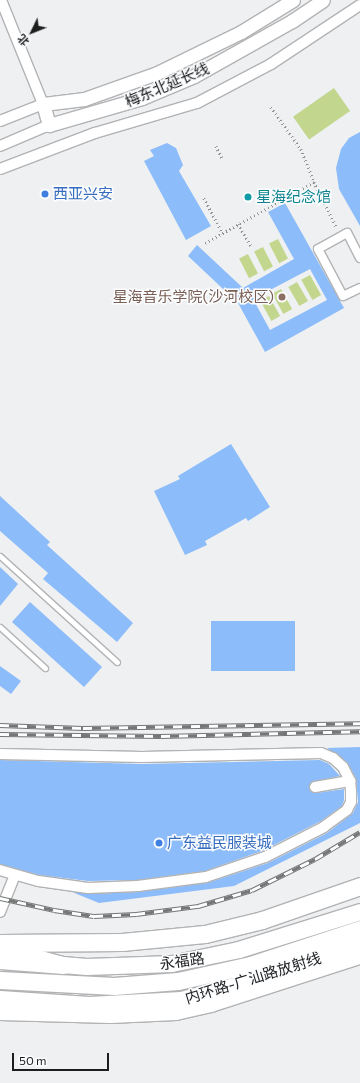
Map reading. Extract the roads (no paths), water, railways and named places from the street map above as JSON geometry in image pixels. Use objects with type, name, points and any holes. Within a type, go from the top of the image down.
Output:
[{"type":"highway","points":[[0,943],[122,942],[205,934],[262,920],[360,886]]},
{"type":"highway","points":[[0,980],[114,986],[178,981],[250,965],[360,929]]},
{"type":"highway","name":"内环路-广汕路放射线","points":[[0,999],[89,1005],[181,1000],[238,986],[360,945]]},
{"type":"highway","points":[[0,960],[64,965]]},
{"type":"main road","name":"永福路","points":[[0,948],[64,965],[140,966],[204,959],[262,944],[360,912]]},
{"type":"main road","points":[[0,1012],[111,1015],[176,1012],[211,1004],[360,956]]},
{"type":"street","points":[[1,0],[43,104],[49,126]]},
{"type":"street","name":"梅东北延长线","points":[[0,121],[43,104],[84,99],[157,73],[241,32],[293,0]]},
{"type":"street","name":"梅东北延长线","points":[[0,146],[49,126],[142,98],[194,76],[292,21],[324,0]]},
{"type":"street","points":[[0,169],[95,133],[197,103],[271,64],[360,6]]},
{"type":"street","points":[[360,258],[347,233],[318,250],[343,296],[360,288]]},
{"type":"street","points":[[0,754],[142,757],[321,753],[333,758],[343,767],[350,780],[351,802],[337,819],[299,842],[265,857],[206,877],[178,882],[109,889],[69,886],[15,875],[0,870]]},
{"type":"street","points":[[315,787],[350,780]]},
{"type":"street","points":[[0,912],[15,875]]},
{"type":"lane","points":[[0,556],[117,662]]},
{"type":"lane","points":[[0,627],[45,668]]},
{"type":"railway","points":[[0,725],[83,728],[360,723]]},
{"type":"railway","points":[[0,734],[161,736],[360,731]]},
{"type":"railway","points":[[0,898],[54,910],[94,916],[136,914],[198,906],[252,890],[315,859],[360,832]]},
{"type":"place","name":"西亚兴安","points":[[45,194]]},
{"type":"place","name":"星海纪念馆","points":[[248,197]]},
{"type":"place","name":"星海音乐学院(沙河校区)","points":[[282,297]]},
{"type":"place","name":"广东益民服装城","points":[[159,843]]}]
